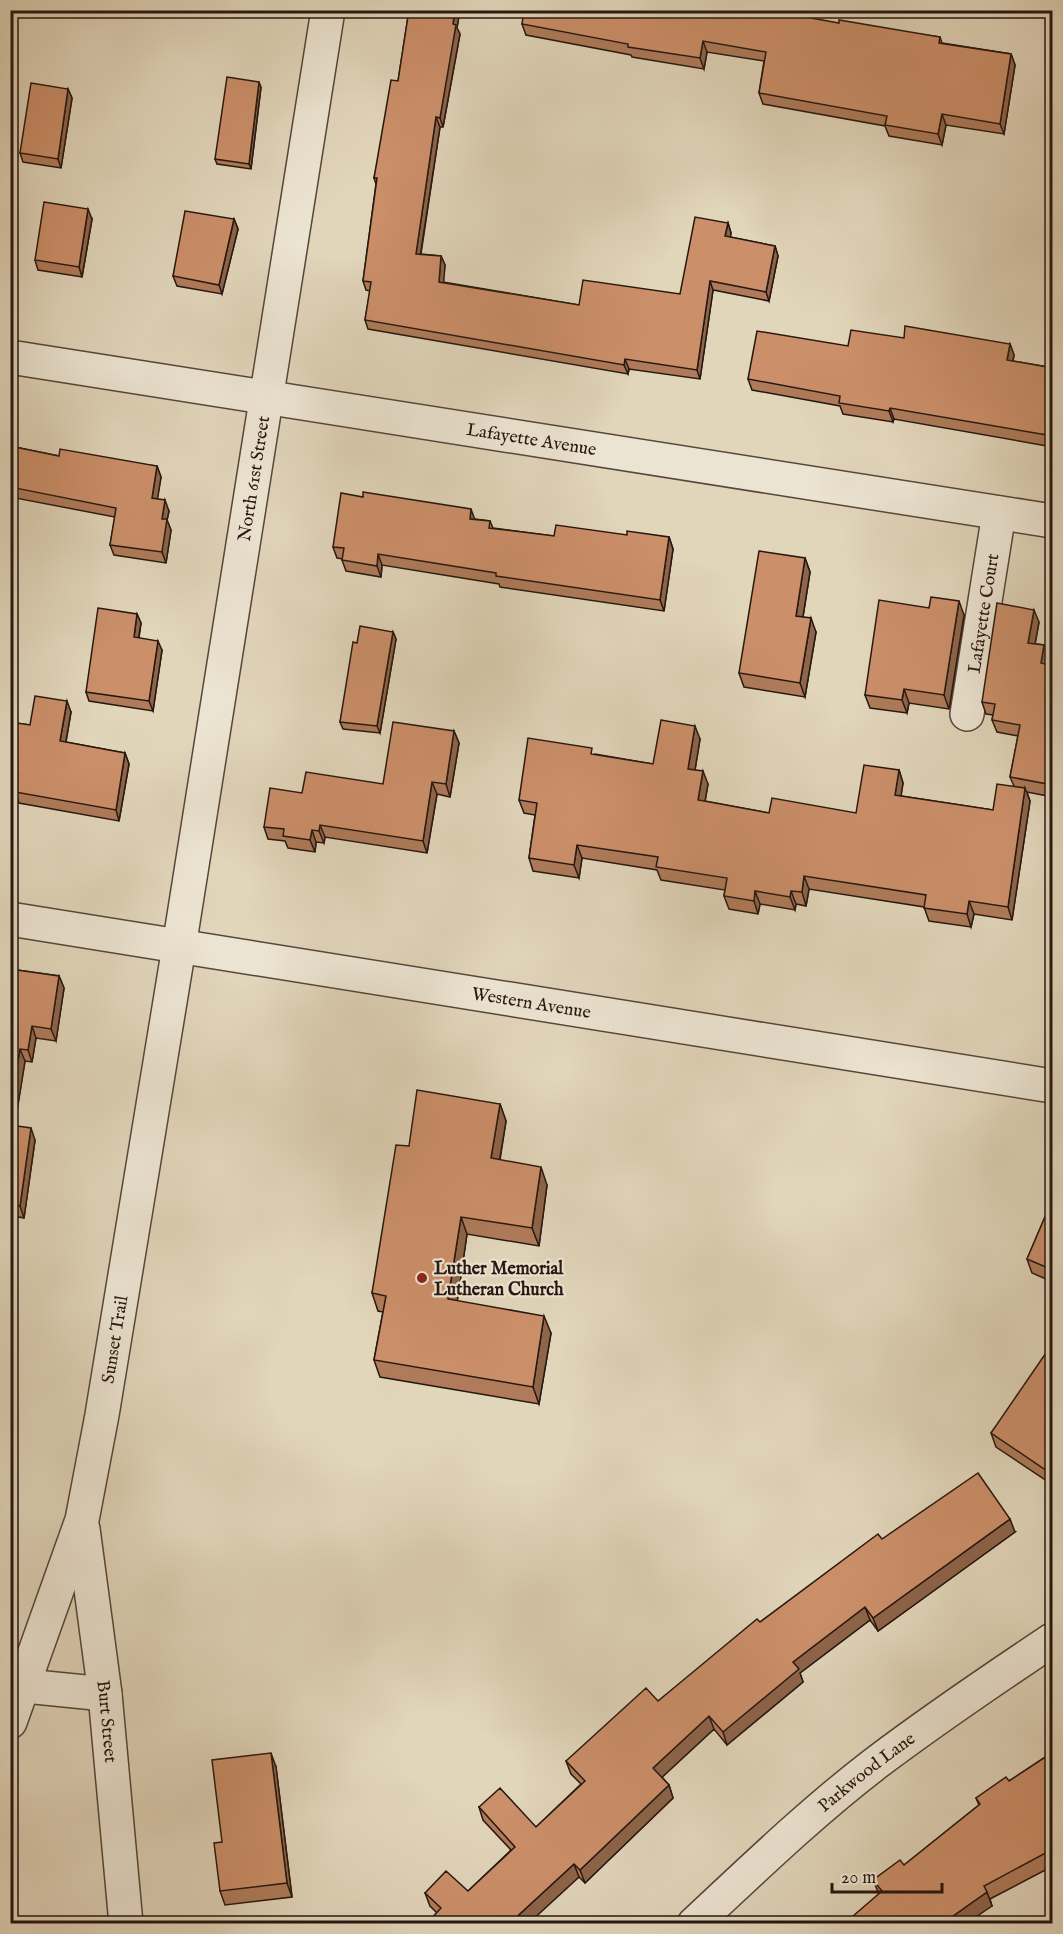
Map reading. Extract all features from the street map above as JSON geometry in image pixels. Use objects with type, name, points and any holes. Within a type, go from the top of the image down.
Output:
[{"type":"street","name":"North 61st Street","points":[[179,947],[328,10]]},
{"type":"street","name":"Lafayette Avenue","points":[[10,357],[1053,521]]},
{"type":"street","name":"Lafayette Court","points":[[967,714],[999,513]]},
{"type":"street","name":"Western Avenue","points":[[10,919],[1053,1086]]},
{"type":"street","name":"Sunset Trail","points":[[10,1722],[25,1686],[82,1520],[179,947]]},
{"type":"street","name":"Burt Street","points":[[82,1520],[105,1694],[126,1923]]},
{"type":"street","name":"Parkwood Lane","points":[[694,1923],[775,1848],[875,1765],[976,1691],[1053,1640]]},
{"type":"street","points":[[25,1686],[105,1694]]},
{"type":"building","points":[[409,10],[455,10],[453,24],[456,25],[440,118],[436,117],[416,254],[441,256],[439,282],[579,305],[583,280],[680,294],[695,217],[728,223],[725,236],[775,246],[766,292],[710,281],[697,370],[625,359],[624,365],[365,320],[371,282],[363,281],[377,178],[374,178],[391,80],[398,81]]},
{"type":"building","points":[[524,10],[767,10],[940,37],[939,43],[1011,54],[1000,124],[942,114],[938,134],[885,125],[887,116],[759,93],[766,52],[703,41],[700,58],[628,47],[628,44],[522,24]]},
{"type":"building","points":[[227,77],[259,82],[249,164],[215,159]]},
{"type":"building","points":[[31,83],[68,89],[58,159],[20,153]]},
{"type":"building","points":[[44,202],[88,209],[79,267],[35,260]]},
{"type":"building","points":[[185,211],[234,219],[219,285],[173,276]]},
{"type":"building","points":[[905,326],[1010,344],[1007,360],[1053,368],[1053,436],[890,408],[889,411],[839,403],[840,396],[748,379],[757,331],[848,346],[851,330],[904,338]]},
{"type":"building","points":[[10,446],[59,456],[60,449],[157,466],[152,498],[165,500],[162,519],[167,519],[162,552],[110,545],[116,508],[10,487]]},
{"type":"building","points":[[363,492],[471,509],[470,519],[490,521],[489,528],[554,536],[556,525],[627,535],[627,531],[669,537],[660,600],[496,576],[496,573],[378,554],[377,566],[342,560],[344,548],[333,547],[341,493],[363,497]]},
{"type":"building","points":[[759,551],[805,558],[796,616],[811,618],[800,683],[739,673]]},
{"type":"building","points":[[931,597],[959,601],[944,695],[904,689],[902,700],[865,695],[879,600],[929,608]]},
{"type":"building","points":[[997,603],[1034,610],[1028,643],[1044,645],[1041,663],[1053,666],[1053,785],[1010,777],[1020,725],[992,720],[995,704],[982,702]]},
{"type":"building","points":[[98,608],[137,614],[134,637],[158,641],[149,701],[86,692]]},
{"type":"building","points":[[360,626],[393,632],[377,726],[340,722],[353,642],[357,643]]},
{"type":"building","points":[[35,696],[67,701],[60,741],[125,753],[116,810],[15,792],[18,775],[10,773],[10,722],[30,725]]},
{"type":"building","points":[[661,720],[695,726],[688,769],[703,771],[698,800],[769,813],[772,798],[856,813],[864,765],[899,770],[895,795],[993,810],[997,784],[1025,788],[1008,907],[969,901],[967,914],[924,908],[926,895],[804,876],[802,892],[791,891],[790,897],[755,891],[754,901],[724,896],[727,878],[656,867],[658,857],[577,845],[574,865],[529,858],[537,803],[519,800],[528,738],[592,748],[591,754],[653,764]]},
{"type":"building","points":[[393,722],[454,731],[446,784],[432,782],[423,841],[320,825],[319,831],[312,830],[310,840],[283,836],[284,829],[264,827],[270,788],[302,793],[306,772],[383,784]]},
{"type":"building","points":[[10,969],[59,976],[51,1029],[32,1026],[28,1050],[20,1049],[10,1110]]},
{"type":"building","name":"Luther Memorial Lutheran Church","points":[[417,1090],[500,1104],[491,1158],[541,1167],[532,1228],[461,1217],[448,1299],[544,1316],[533,1387],[374,1360],[386,1296],[372,1293],[396,1145],[409,1146]]},
{"type":"building","points":[[10,1125],[31,1128],[20,1206],[10,1205]]},
{"type":"building","points":[[1053,1198],[1053,1270],[1027,1259]]},
{"type":"building","points":[[1048,1350],[1053,1352],[1053,1475],[991,1433]]},
{"type":"building","points":[[978,1473],[1010,1519],[873,1618],[865,1607],[793,1662],[799,1669],[723,1732],[709,1716],[653,1768],[669,1785],[580,1870],[574,1864],[510,1923],[427,1923],[441,1908],[425,1893],[446,1871],[468,1891],[515,1847],[479,1807],[500,1788],[536,1827],[585,1781],[566,1761],[646,1688],[658,1701],[757,1619],[760,1622],[878,1534],[882,1539]]},
{"type":"building","points":[[1053,1752],[1053,1849],[984,1886],[987,1892],[943,1923],[845,1923],[882,1891],[873,1880],[900,1860],[904,1865],[980,1804],[976,1798],[1006,1777],[1009,1781]]},
{"type":"building","points":[[271,1753],[287,1883],[220,1891],[214,1843],[222,1842],[212,1760]]},
{"type":"place","name":"Luther Memorial Lutheran Church","points":[[422,1278]]}]
